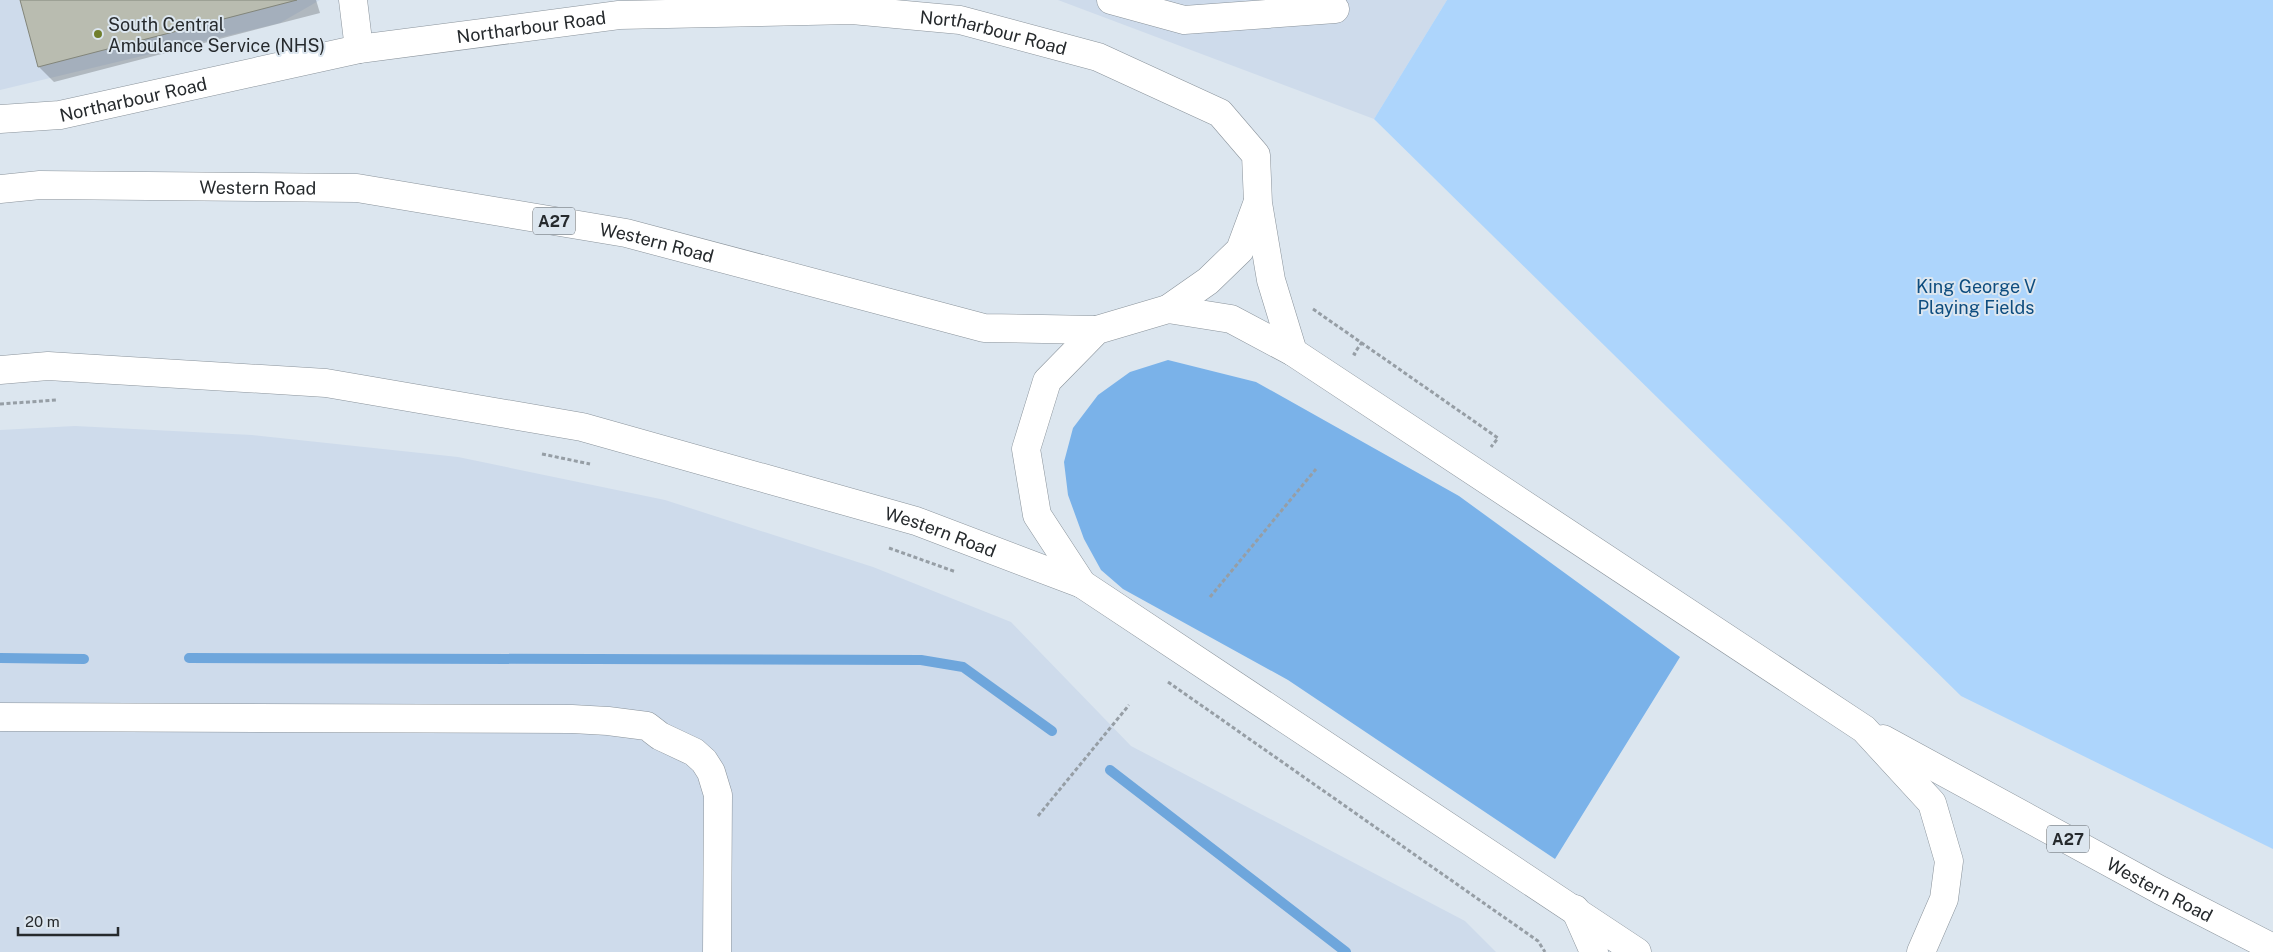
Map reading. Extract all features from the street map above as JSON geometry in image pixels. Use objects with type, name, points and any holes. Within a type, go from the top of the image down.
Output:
[{"type":"main road","points":[[353,0],[359,49]]},
{"type":"main road","points":[[1111,0],[1184,20],[1335,9]]},
{"type":"main road","name":"Northarbour Road","points":[[0,119],[60,115],[359,49],[619,15],[851,5],[960,20],[1098,57],[1220,113],[1256,155],[1258,203],[1271,280],[1293,352]]},
{"type":"main road","name":"Western Road","points":[[0,189],[40,185],[357,188],[626,233],[984,328],[1097,330]]},
{"type":"main road","name":"Northarbour Road","points":[[1168,309],[1208,281],[1240,250],[1258,203]]},
{"type":"main road","points":[[1637,952],[1575,909],[1082,584],[1037,515],[1026,449],[1046,381],[1097,330],[1168,309],[1231,319],[1293,352],[1864,729],[1932,803],[1949,861],[1944,899],[1922,952]]},
{"type":"main road","name":"Western Road","points":[[0,370],[48,366],[326,382],[582,427],[916,521],[1082,584]]},
{"type":"main road","points":[[0,717],[572,719],[647,726],[660,736],[694,752],[710,772],[718,795],[717,952]]},
{"type":"main road","name":"Western Road","points":[[1864,729],[2152,885],[2273,948]]},
{"type":"main road","points":[[1575,909],[1594,952]]},
{"type":"path","points":[[1271,280],[1498,438],[1490,450],[1482,444]]},
{"type":"path","points":[[1362,342],[1354,354],[1362,359]]},
{"type":"path","points":[[0,404],[63,400]]},
{"type":"path","points":[[539,454],[596,466]]},
{"type":"path","points":[[1210,597],[1316,469]]},
{"type":"path","points":[[887,548],[960,574]]},
{"type":"path","points":[[1161,677],[1538,941],[1545,952]]},
{"type":"path","points":[[1038,816],[1129,705]]},
{"type":"shaded area","points":[[0,0],[320,0],[280,23],[0,90]]},
{"type":"shaded area","points":[[1058,0],[1447,0],[1374,119]]},
{"type":"shaded area","points":[[1168,360],[1256,382],[1459,496],[1680,657],[1555,859],[1288,680],[1123,589],[1101,570],[1084,539],[1068,495],[1064,462],[1073,428],[1098,395],[1130,372]]},
{"type":"shaded area","points":[[75,426],[252,435],[458,457],[665,500],[873,567],[1011,622],[1131,746],[1465,921],[1496,952],[0,952],[0,430]]},
{"type":"green space","name":"King George V Playing Fields","points":[[1447,0],[2273,0],[2273,849],[1961,696],[1374,119]]},
{"type":"building","name":"South Central Ambulance Service (NHS)","points":[[20,0],[297,0],[38,67]]},
{"type":"waterway","points":[[0,658],[84,659]]},
{"type":"waterway","points":[[189,658],[921,660],[963,667],[1052,731]]},
{"type":"waterway","points":[[1110,770],[1346,952]]},
{"type":"place","name":"South Central Ambulance Service (NHS)","points":[[98,34]]}]
